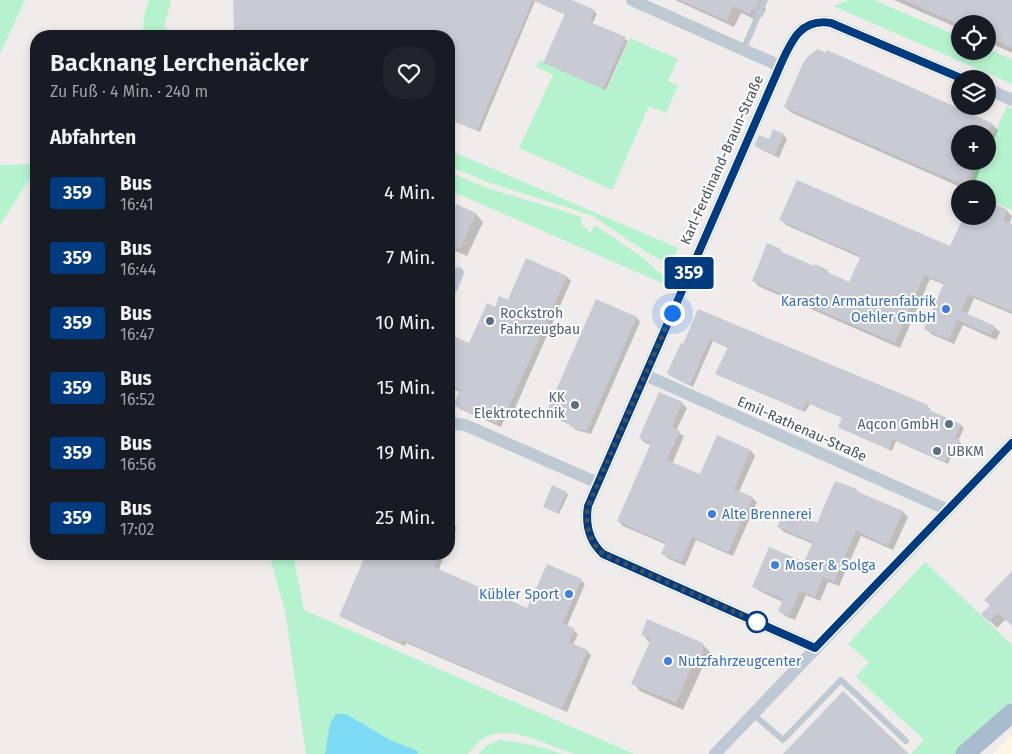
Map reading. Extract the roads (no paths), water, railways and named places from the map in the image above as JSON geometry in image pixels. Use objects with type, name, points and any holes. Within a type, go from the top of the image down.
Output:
[{"type":"main road","points":[[965,754],[1012,713]]},
{"type":"main road","points":[[977,754],[1012,713]]},
{"type":"street","points":[[632,0],[780,66]]},
{"type":"street","name":"Karl-Ferdinand-Braun-Straße","points":[[815,648],[603,554],[597,549],[590,535],[586,516],[588,506],[780,66],[789,46],[800,30],[813,23],[831,23],[951,74]]},
{"type":"street","points":[[996,93],[1012,100]]},
{"type":"street","points":[[455,280],[458,273]]},
{"type":"street","name":"Emil-Rathenau-Straße","points":[[645,375],[948,510]]},
{"type":"street","points":[[455,424],[465,425],[598,483]]},
{"type":"street","points":[[715,754],[1012,443]]},
{"type":"lane","points":[[743,50],[765,0]]},
{"type":"lane","points":[[753,714],[783,740],[841,680],[906,741]]},
{"type":"water","points":[[336,714],[346,714],[390,740],[418,751],[418,754],[325,754],[330,723]]},
{"type":"place","name":"Karasto Armaturenfabrik Oehler GmbH","points":[[946,309]]},
{"type":"place","name":"Rockstroh Fahrzeugbau","points":[[490,321]]},
{"type":"place","name":"KK Elektrotechnik","points":[[575,405]]},
{"type":"place","name":"Aqcon GmbH","points":[[949,424]]},
{"type":"place","name":"UBKM","points":[[937,451]]},
{"type":"place","name":"Alte Brennerei","points":[[712,514]]},
{"type":"place","name":"Moser & Solga","points":[[775,565]]},
{"type":"place","name":"Kübler Sport","points":[[569,594]]},
{"type":"place","name":"Nutzfahrzeugcenter","points":[[668,661]]}]
